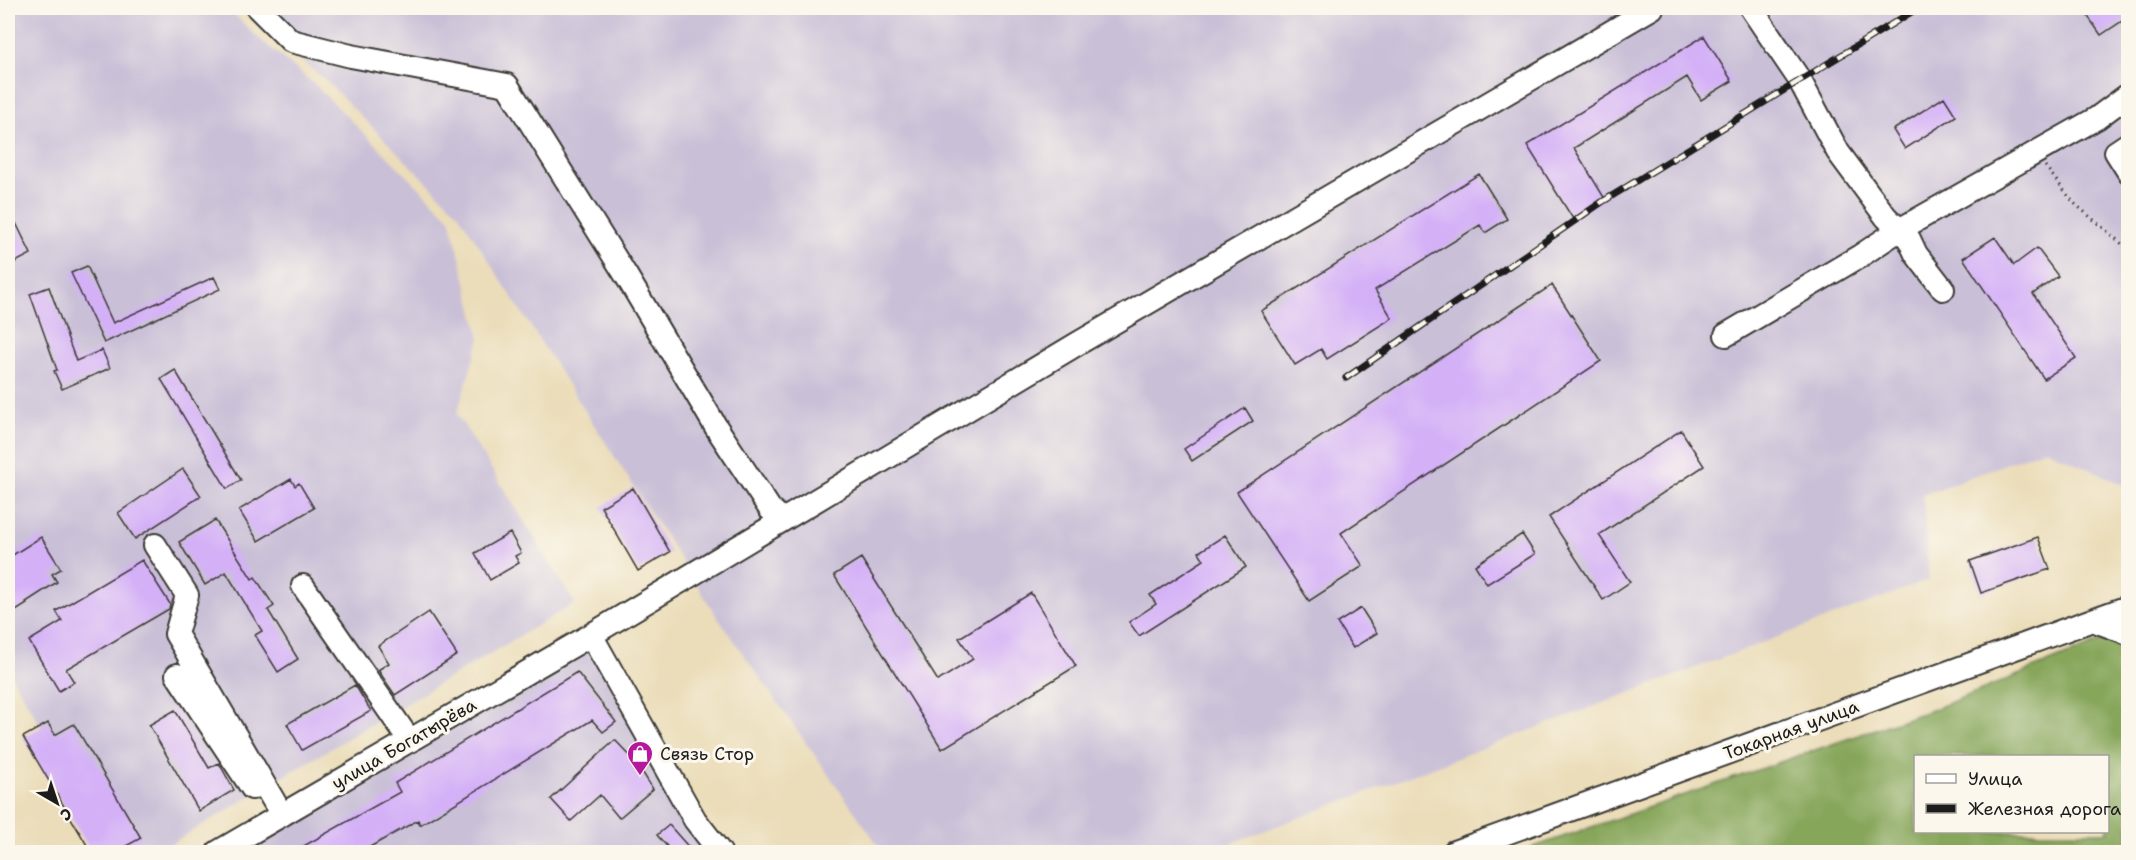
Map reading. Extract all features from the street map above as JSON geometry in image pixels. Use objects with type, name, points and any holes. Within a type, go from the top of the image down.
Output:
[{"type":"street","points":[[258,8],[291,41],[351,56],[507,85],[627,277],[716,427],[770,509],[783,520]]},
{"type":"street","name":"улица Богатырёва","points":[[218,852],[591,635],[1077,344],[1652,8]]},
{"type":"street","points":[[1751,8],[1799,79],[1838,152],[1886,217],[1909,239],[1916,254],[1943,289]]},
{"type":"street","points":[[1726,335],[1860,256],[1899,230],[2097,117],[2128,95]]},
{"type":"street","points":[[2128,144],[2116,152],[2128,171]]},
{"type":"street","points":[[155,544],[187,595],[176,634],[282,815]]},
{"type":"street","points":[[303,586],[410,741]]},
{"type":"street","name":"Токарная улица","points":[[1454,852],[2128,607]]},
{"type":"street","points":[[2092,620],[2128,633]]},
{"type":"street","points":[[591,635],[695,820],[720,852]]},
{"type":"street","points":[[177,675],[248,784],[282,815]]},
{"type":"path","points":[[2034,153],[2074,203],[2128,249]]},
{"type":"shaded area","points":[[8,8],[228,8],[255,35],[314,84],[450,218],[480,338],[457,414],[575,603],[157,852],[115,852],[8,670]]},
{"type":"shaded area","points":[[241,8],[2128,8],[2128,487],[2045,449],[1923,495],[1929,580],[1208,852],[883,852],[720,621],[458,213],[323,78],[263,30]]},
{"type":"shaded area","points":[[587,647],[710,852],[239,852]]},
{"type":"green space","points":[[2128,630],[2128,852],[1519,852],[1937,708]]},
{"type":"building","points":[[2082,8],[2121,8],[2128,17],[2101,35]]},
{"type":"building","points":[[1704,36],[1732,81],[1701,100],[1687,77],[1574,148],[1605,199],[1573,219],[1527,145]]},
{"type":"building","points":[[1944,97],[1956,116],[1905,149],[1893,130]]},
{"type":"building","points":[[1479,174],[1507,219],[1485,233],[1480,225],[1375,290],[1392,318],[1327,359],[1321,349],[1295,365],[1261,311]]},
{"type":"building","points":[[16,223],[31,254],[8,266],[8,227]]},
{"type":"building","points":[[1995,237],[2014,265],[2037,248],[2058,276],[2033,294],[2076,358],[2044,379],[1963,258]]},
{"type":"building","points":[[87,266],[113,323],[214,277],[220,289],[104,343],[71,273]]},
{"type":"building","points":[[1552,285],[1601,361],[1341,533],[1363,566],[1309,601],[1237,492]]},
{"type":"building","points":[[49,287],[76,361],[102,350],[110,368],[62,389],[54,371],[57,370],[30,294]]},
{"type":"building","points":[[175,370],[241,480],[227,489],[161,379]]},
{"type":"building","points":[[1245,408],[1253,421],[1192,461],[1184,449]]},
{"type":"building","points":[[1681,430],[1704,466],[1599,535],[1630,582],[1603,600],[1549,517]]},
{"type":"building","points":[[183,469],[201,496],[135,539],[118,513]]},
{"type":"building","points":[[291,479],[295,486],[299,483],[314,508],[258,541],[239,510]]},
{"type":"building","points":[[633,488],[670,552],[638,571],[601,507]]},
{"type":"building","points":[[215,520],[252,579],[255,577],[274,606],[268,610],[298,659],[278,672],[255,635],[262,631],[226,572],[205,585],[179,542]]},
{"type":"building","points":[[510,533],[521,553],[515,556],[519,563],[490,580],[475,553]]},
{"type":"building","points":[[1522,534],[1535,554],[1487,584],[1475,565]]},
{"type":"building","points":[[1225,535],[1246,567],[1139,636],[1129,622],[1156,604],[1150,595],[1204,560],[1199,552]]},
{"type":"building","points":[[41,537],[61,569],[52,574],[57,582],[8,616],[8,558]]},
{"type":"building","points":[[2038,537],[2050,569],[1981,593],[1970,561]]},
{"type":"building","points":[[861,558],[938,681],[973,659],[959,638],[1031,593],[1076,666],[942,749],[834,575]]},
{"type":"building","points":[[142,560],[170,604],[169,609],[66,669],[74,682],[59,691],[29,641],[62,621],[56,611]]},
{"type":"building","points":[[1361,608],[1377,633],[1353,648],[1337,623]]},
{"type":"building","points":[[429,612],[457,655],[395,695],[378,670],[389,663],[378,646]]},
{"type":"building","points":[[577,672],[616,722],[603,732],[592,720],[420,825],[418,820],[361,852],[293,852],[400,792],[395,783]]},
{"type":"building","points":[[355,685],[371,711],[302,750],[287,724]]},
{"type":"building","points":[[175,710],[209,768],[219,763],[234,790],[199,811],[149,725]]},
{"type":"building","points":[[48,723],[55,735],[74,724],[141,838],[115,852],[91,852],[23,737]]},
{"type":"building","points":[[615,740],[636,762],[653,789],[619,818],[600,795],[571,821],[551,799]]},
{"type":"building","points":[[669,825],[693,852],[672,852],[657,835]]},
{"type":"railway","points":[[1346,378],[1602,202],[1918,8]]},
{"type":"place","name":"Связь Стор","points":[[640,777]]}]
